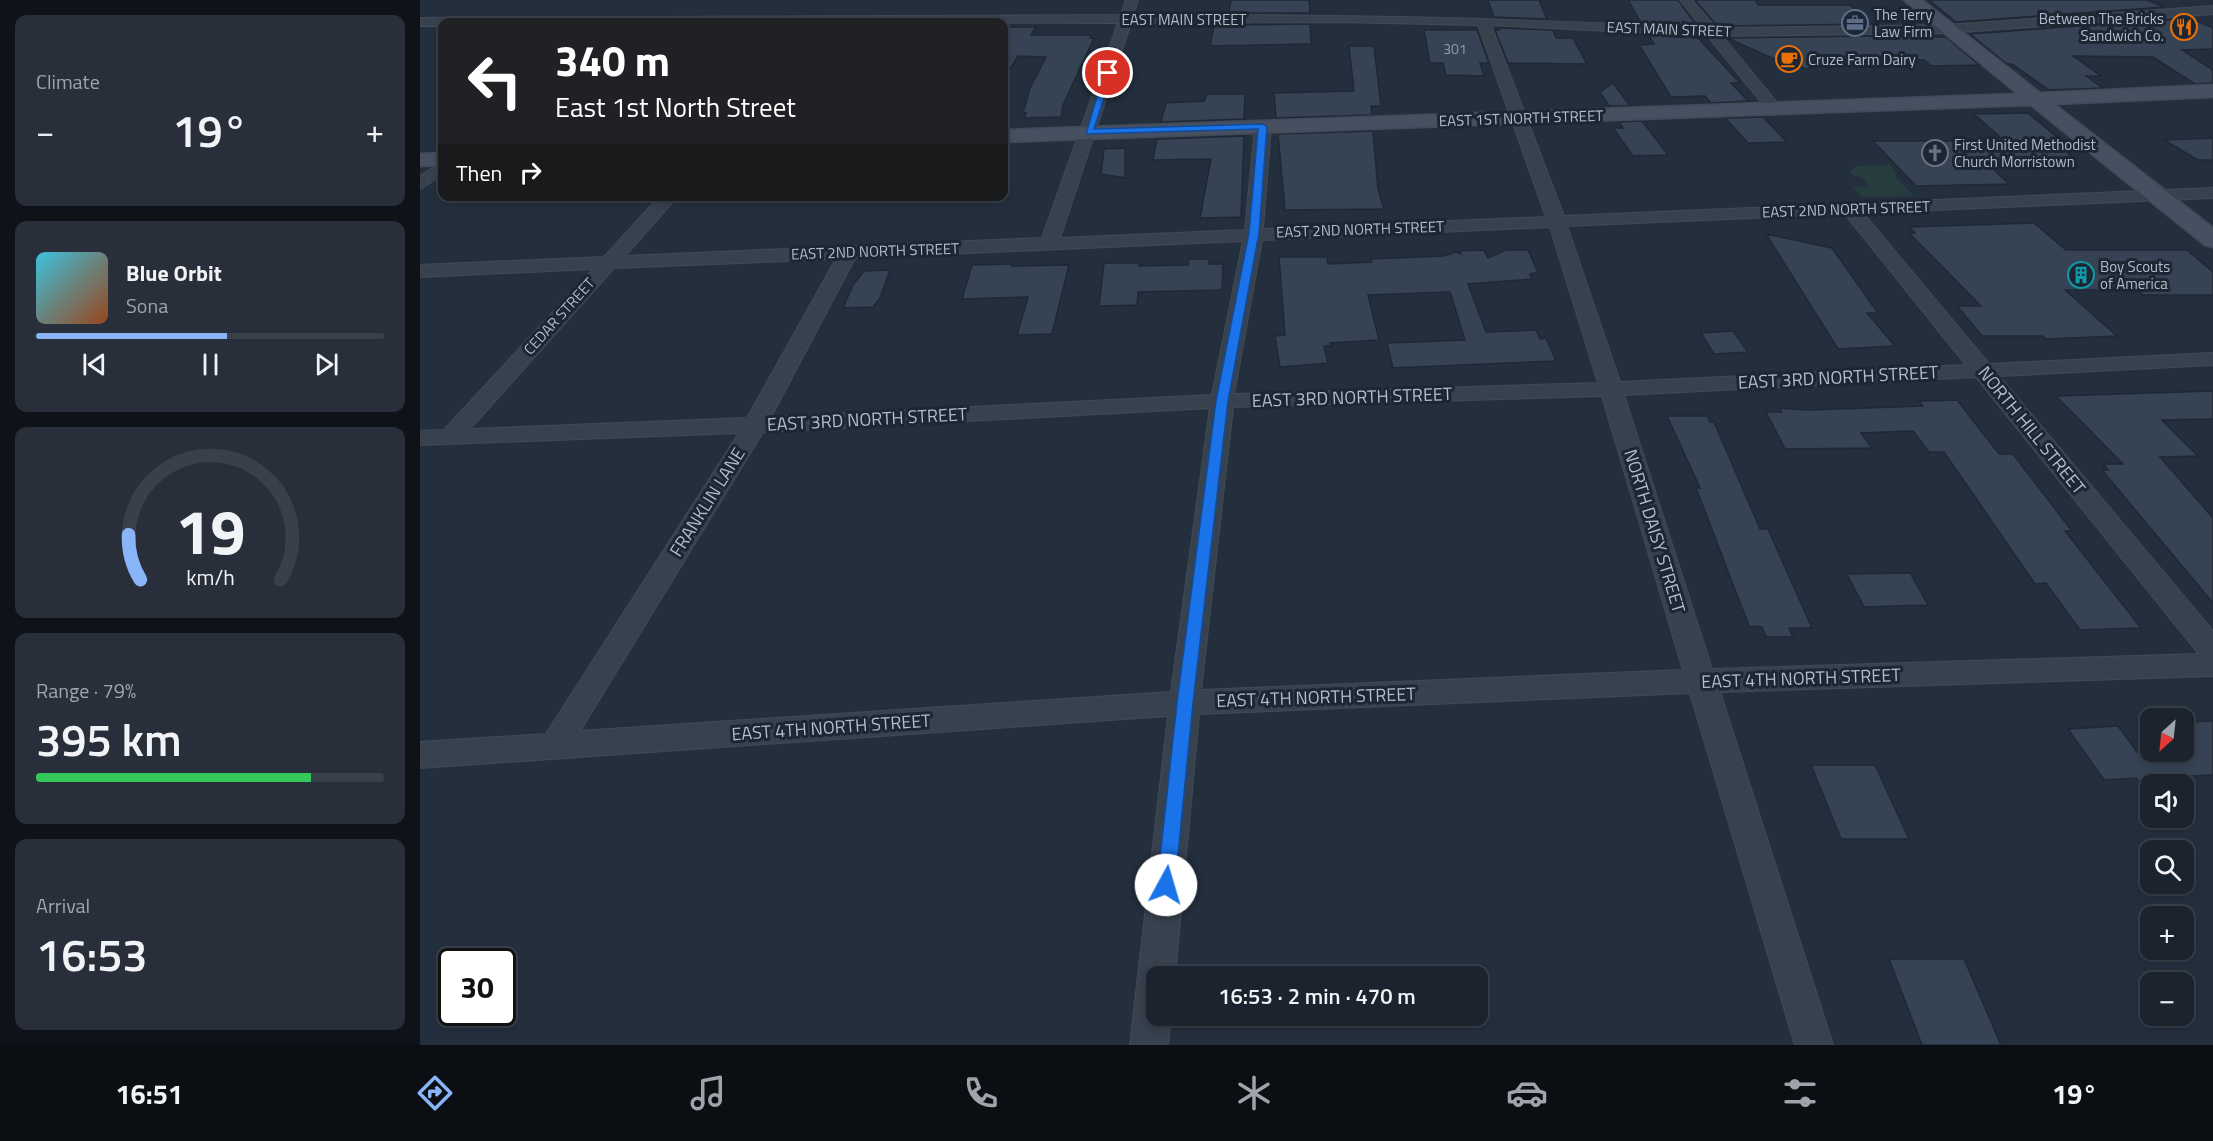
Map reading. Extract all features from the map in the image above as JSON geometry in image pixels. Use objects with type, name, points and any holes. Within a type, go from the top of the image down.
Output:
[{"type":"main road","points":[[1912,0],[2213,240]]},
{"type":"main road","name":"EAST 1ST NORTH STREET","points":[[1008,136],[1775,110],[2213,91]]},
{"type":"main road","points":[[420,159],[438,159]]},
{"type":"street","points":[[1049,244],[1089,132],[1132,0]]},
{"type":"street","points":[[1686,0],[1775,110]]},
{"type":"street","points":[[688,18],[702,7]]},
{"type":"street","name":"EAST MAIN STREET","points":[[1008,20],[1483,21],[1712,32],[1947,28],[2213,10]]},
{"type":"street","name":"NORTH DAISY STREET","points":[[1483,21],[1557,222],[1611,389],[1814,1045]]},
{"type":"street","name":"EAST MAIN STREET","points":[[420,22],[438,22]]},
{"type":"street","points":[[1149,1045],[1185,703],[1222,401],[1254,233],[1263,127]]},
{"type":"street","points":[[420,184],[438,170]]},
{"type":"street","name":"EAST 2ND NORTH STREET","points":[[420,271],[2213,193]]},
{"type":"street","name":"CEDAR STREET","points":[[450,437],[665,201]]},
{"type":"street","name":"NORTH HILL STREET","points":[[1850,209],[2213,651]]},
{"type":"street","name":"FRANKLIN LANE","points":[[554,747],[755,425],[849,252]]},
{"type":"street","name":"EAST 3RD NORTH STREET","points":[[420,438],[755,425],[1222,401],[1611,389],[2213,359]]},
{"type":"street","name":"EAST 4TH NORTH STREET","points":[[420,755],[1185,703],[1702,681],[2213,665]]},
{"type":"green space","points":[[1890,165],[1897,173],[1895,176],[1914,196],[1862,197],[1853,187],[1870,187],[1861,177],[1855,177],[1850,171],[1856,166]]},
{"type":"building","points":[[1231,0],[1309,0],[1310,13],[1229,13]]},
{"type":"building","points":[[1488,0],[1539,0],[1547,19],[1494,17]]},
{"type":"building","points":[[1628,0],[1678,0],[1697,26],[1682,21],[1686,25],[1641,23]]},
{"type":"building","points":[[1695,0],[1755,0],[1758,5],[1850,5],[1872,24],[1717,26]]},
{"type":"building","points":[[1929,0],[2147,0],[2164,7],[1956,22]]},
{"type":"building","points":[[2190,18],[2213,28],[2213,49],[2182,50],[2213,70],[2213,83],[2195,84],[2153,57],[2073,56],[2101,76],[2086,76],[2103,88],[2049,90],[2012,64],[2007,64],[1970,34]]},
{"type":"building","points":[[1310,24],[1311,44],[1210,46],[1214,25]]},
{"type":"building","points":[[1008,27],[1036,27],[1031,35],[1091,35],[1090,38],[1094,38],[1063,105],[1061,117],[1024,118],[1026,113],[1023,113],[1030,88],[1046,57],[1018,56],[1008,72]]},
{"type":"building","points":[[1498,28],[1553,30],[1556,38],[1573,38],[1587,64],[1508,63],[1495,30],[1499,30]]},
{"type":"building","points":[[1424,30],[1477,30],[1489,63],[1480,63],[1484,76],[1446,75],[1443,63],[1430,63]]},
{"type":"building","points":[[1649,35],[1698,38],[1740,83],[1731,83],[1748,101],[1711,103],[1705,96],[1671,97],[1639,45],[1654,44]]},
{"type":"building","points":[[1946,37],[1979,65],[1931,66],[1924,60],[1832,59],[1835,61],[1806,69],[1789,61],[1783,63],[1727,38]]},
{"type":"building","points":[[1349,46],[1374,46],[1381,106],[1371,106],[1372,115],[1276,118],[1274,93],[1354,91]]},
{"type":"building","points":[[1613,83],[1630,106],[1609,106],[1600,92]]},
{"type":"building","points":[[1207,94],[1245,94],[1244,119],[1161,122],[1166,103],[1204,101]]},
{"type":"building","name":"First United Methodist Church Morristown","points":[[2028,113],[2069,147],[2066,147],[2069,150],[2064,150],[2074,159],[2069,159],[2078,166],[1990,166],[2009,184],[1916,186],[1873,141],[1995,141],[1991,138],[2001,138],[1974,114]]},
{"type":"building","points":[[1763,117],[1787,142],[1748,143],[1725,118]]},
{"type":"building","points":[[1642,121],[1668,155],[1633,156],[1613,128],[1623,128],[1619,122]]},
{"type":"building","points":[[1373,131],[1378,189],[1384,209],[1285,210],[1278,134]]},
{"type":"building","points":[[1244,136],[1241,217],[1200,218],[1211,159],[1153,160],[1157,139]]},
{"type":"building","points":[[2213,138],[2213,160],[2198,160],[2164,140]]},
{"type":"building","points":[[1125,148],[1125,178],[1101,174],[1104,149]]},
{"type":"building","points":[[2034,223],[2066,250],[2187,250],[2213,272],[2213,295],[2143,295],[2138,290],[2065,290],[2117,336],[2046,339],[2042,336],[1982,336],[1957,306],[1981,306],[1910,234],[1915,233],[1909,227]]},
{"type":"building","points":[[1766,234],[1832,248],[1878,313],[1867,313],[1895,346],[1838,349]]},
{"type":"building","points":[[1484,250],[1488,258],[1506,250],[1528,250],[1538,272],[1530,274],[1532,279],[1468,284],[1486,332],[1536,330],[1540,339],[1546,338],[1556,361],[1393,368],[1387,343],[1465,340],[1450,292],[1368,295],[1379,340],[1330,343],[1331,346],[1324,346],[1328,363],[1280,367],[1275,336],[1285,335],[1279,257],[1327,257],[1328,264],[1372,262],[1371,259],[1444,256],[1456,252],[1461,254],[1459,251]]},
{"type":"building","points":[[1189,259],[1209,259],[1209,264],[1223,264],[1222,290],[1138,292],[1137,305],[1099,306],[1104,263],[1139,263],[1139,266],[1188,265]]},
{"type":"building","points":[[1013,264],[1012,266],[1069,265],[1052,334],[1017,335],[1028,297],[962,299],[972,265]]},
{"type":"building","points":[[890,270],[880,298],[873,307],[843,308],[853,285],[864,271]]},
{"type":"building","points":[[1733,331],[1748,352],[1714,354],[1701,333]]},
{"type":"building","points":[[2213,391],[2213,419],[2162,420],[2198,456],[2160,457],[2213,518],[2213,603],[2102,470],[2108,470],[2103,464],[2123,464],[2056,396]]},
{"type":"building","points":[[1957,400],[1999,454],[2013,454],[2072,531],[2065,531],[2141,628],[2080,630],[2046,583],[2035,584],[1944,452],[1929,452],[1913,431],[1861,433],[1872,448],[1785,449],[1766,412],[1782,412],[1780,408],[1808,410],[1923,406],[1919,401]]},
{"type":"building","points":[[1667,416],[1708,416],[1710,422],[1714,422],[1760,529],[1768,529],[1812,628],[1789,628],[1793,637],[1766,637],[1762,627],[1749,626],[1696,488],[1700,488]]},
{"type":"building","points":[[1910,573],[1928,605],[1864,607],[1847,574]]},
{"type":"building","points":[[2213,721],[2213,775],[2140,774],[2140,783],[2136,778],[2104,780],[2068,729],[2118,726],[2137,752],[2140,752],[2140,762],[2194,762],[2194,722]]},
{"type":"building","points":[[1811,765],[1875,765],[1909,839],[1841,839]]},
{"type":"building","points":[[1889,959],[1964,959],[2001,1045],[1922,1045]]},
{"type":"place","name":"The Terry Law Firm","points":[[1855,23]]},
{"type":"place","name":"Between The Bricks Sandwich Co.","points":[[2184,27]]},
{"type":"place","name":"Cruze Farm Dairy","points":[[1789,59]]},
{"type":"place","name":"First United Methodist Church Morristown","points":[[1935,153]]},
{"type":"place","name":"Boy Scouts of America","points":[[2081,275]]},
{"type":"route","points":[[1108,73],[1089,132],[1263,127],[1254,233],[1222,401],[1185,703],[1166,885]]}]
